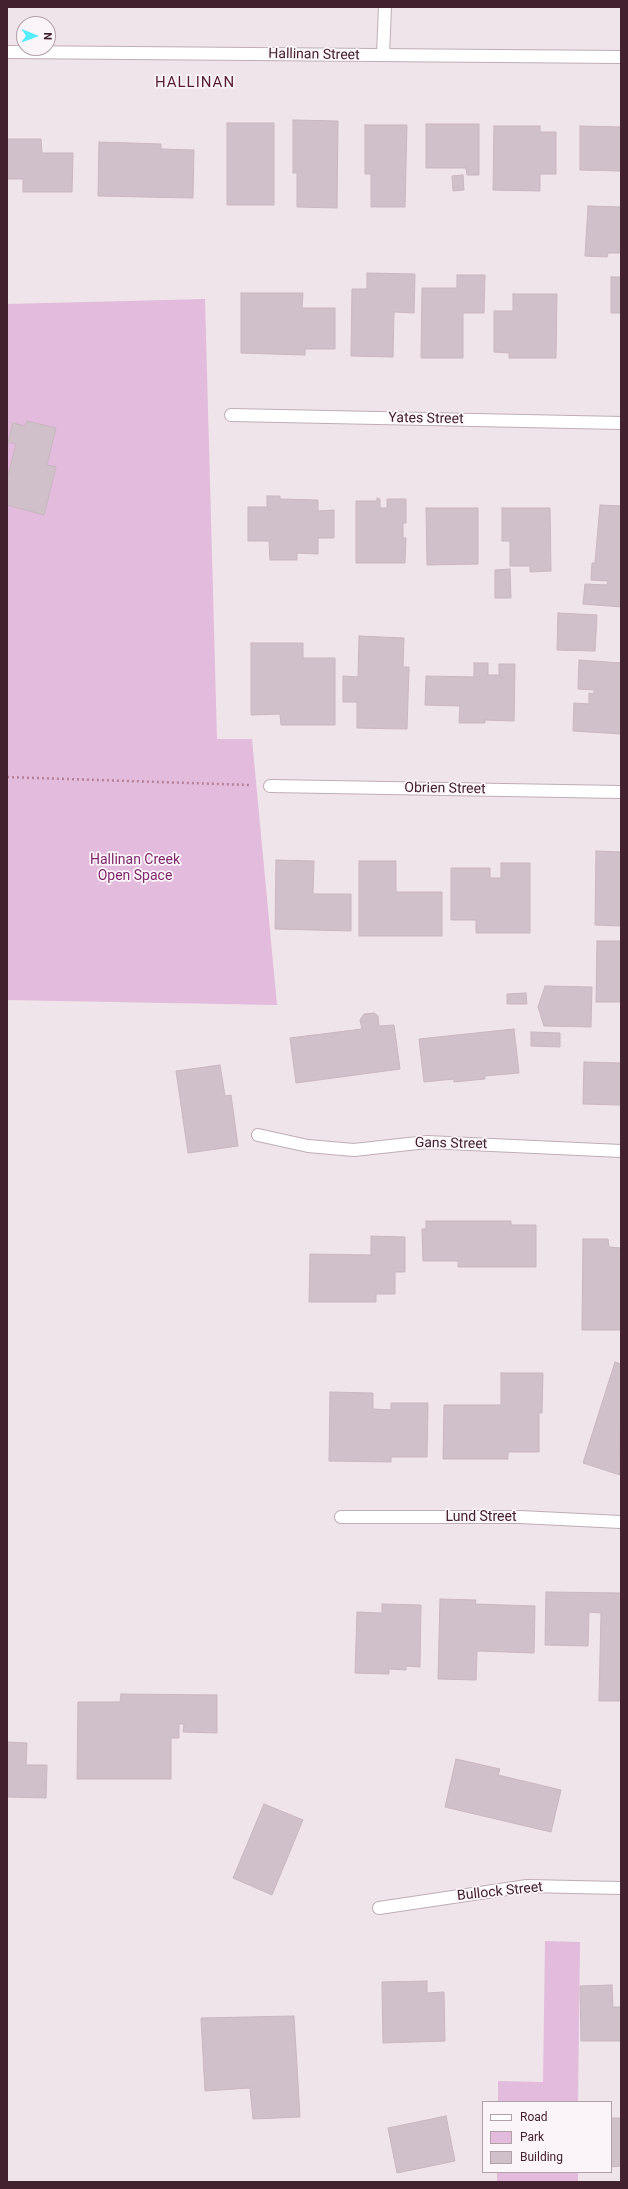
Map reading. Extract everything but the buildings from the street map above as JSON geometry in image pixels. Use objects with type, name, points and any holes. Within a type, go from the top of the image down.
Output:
[{"type":"street","points":[[383,55],[385,7]]},
{"type":"street","name":"Hallinan Street","points":[[7,52],[621,57]]},
{"type":"street","name":"Yates Street","points":[[231,415],[621,423]]},
{"type":"street","name":"Obrien Street","points":[[270,786],[621,792]]},
{"type":"street","name":"Gans Street","points":[[258,1135],[308,1146],[354,1150],[427,1142],[621,1151]]},
{"type":"street","name":"Lund Street","points":[[341,1517],[520,1517],[621,1522]]},
{"type":"street","name":"Bullock Street","points":[[379,1908],[527,1886],[621,1888]]},
{"type":"path","points":[[7,777],[270,786]]},
{"type":"green space","name":"Hallinan Creek Open Space","points":[[205,299],[217,739],[252,739],[277,1005],[7,1000],[7,304]]},
{"type":"green space","points":[[545,1941],[580,1942],[578,2101],[498,2101],[498,2081],[543,2082]]},
{"type":"green space","points":[[497,2173],[578,2173],[578,2182],[497,2182]]},
{"type":"district","name":"HALLINAN","points":[[195,83]]}]
